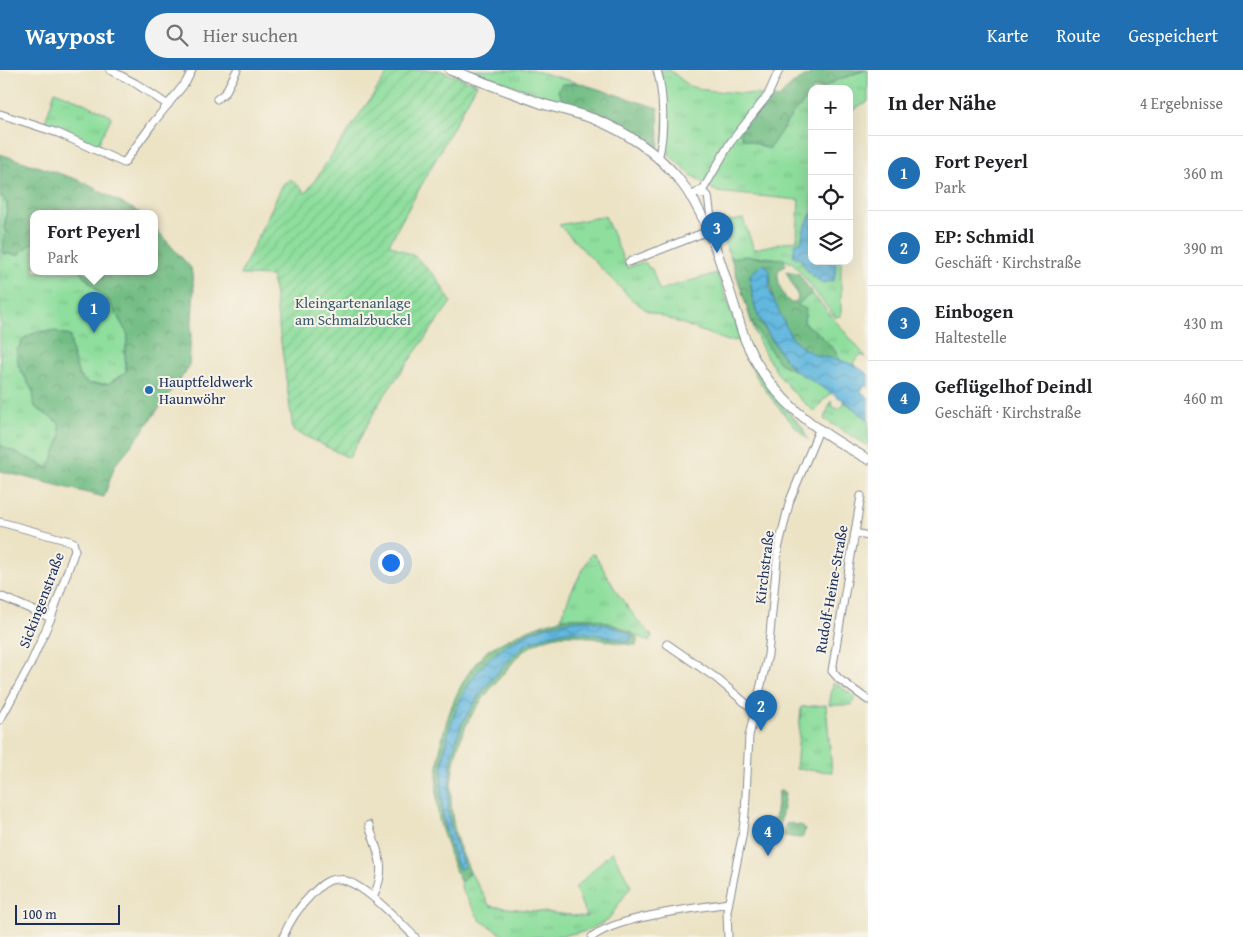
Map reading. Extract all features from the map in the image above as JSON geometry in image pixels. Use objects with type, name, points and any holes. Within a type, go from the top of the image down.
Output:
[{"type":"street","points":[[110,70],[135,83],[168,105]]},
{"type":"street","points":[[0,114],[58,133],[124,163],[186,82],[192,70]]},
{"type":"street","points":[[217,99],[224,93],[237,70]]},
{"type":"street","points":[[450,70],[594,120],[629,137],[658,159],[694,195],[720,261],[746,343],[760,369],[793,410],[819,430],[868,459]]},
{"type":"street","points":[[657,70],[662,112],[661,145],[658,159]]},
{"type":"street","points":[[694,195],[704,188],[741,128],[768,94],[779,70]]},
{"type":"street","points":[[629,262],[707,228],[711,218],[708,196],[705,194],[694,195]]},
{"type":"street","name":"Kirchstraße","points":[[728,937],[726,918],[728,903],[745,814],[747,751],[768,655],[781,534],[796,481],[819,430]]},
{"type":"street","name":"Rudolf-Heine-Straße","points":[[861,496],[832,671],[839,679],[868,700]]},
{"type":"street","name":"Sickingenstraße","points":[[0,522],[73,542],[75,550],[51,618],[30,665],[0,720]]},
{"type":"street","points":[[855,533],[868,536]]},
{"type":"street","points":[[0,596],[51,618]]},
{"type":"street","points":[[667,644],[716,678],[755,711]]},
{"type":"street","points":[[369,825],[382,869],[379,886],[373,897]]},
{"type":"street","points":[[284,937],[300,909],[318,888],[329,880],[342,880],[357,886],[373,897],[415,937]]},
{"type":"street","points":[[592,937],[601,930],[619,924],[661,914],[728,903]]},
{"type":"green space","name":"Kleingartenanlage am Schmalzbuckel","points":[[390,70],[439,70],[477,84],[389,244],[416,257],[436,277],[451,302],[381,400],[349,458],[293,430],[272,276],[240,275],[283,184],[291,179],[306,193]]},
{"type":"green space","points":[[469,70],[533,70],[579,83],[562,84],[558,91],[564,103]]},
{"type":"green space","points":[[660,70],[670,70],[689,86],[705,90],[771,96],[769,149],[793,113],[808,99],[808,265],[841,265],[841,316],[835,317],[793,263],[762,257],[731,258],[716,223],[743,219],[754,249],[797,240],[799,200],[717,192],[691,175],[665,151],[664,90]]},
{"type":"green space","points":[[818,70],[865,70],[828,85],[808,85],[808,99],[793,113],[769,149],[742,138],[740,132],[771,96],[779,98],[792,84]]},
{"type":"green space","points":[[868,70],[868,102],[853,110],[853,85],[828,85],[837,80]]},
{"type":"green space","points":[[579,83],[658,108],[659,145],[657,148],[620,123],[564,103],[558,91],[562,84]]},
{"type":"green space","points":[[55,91],[112,116],[97,146],[45,122]]},
{"type":"green space","points":[[0,154],[79,180],[135,210],[30,210],[30,245],[18,255],[3,254],[7,204],[3,197],[0,196]]},
{"type":"green space","points":[[0,196],[7,203],[4,229],[18,255],[30,245],[30,275],[83,275],[111,305],[128,335],[125,352],[126,372],[108,384],[89,384],[79,376],[72,353],[70,336],[47,331],[24,338],[18,365],[33,392],[35,407],[59,423],[61,436],[49,469],[0,445]]},
{"type":"green space","points":[[605,216],[627,268],[643,262],[646,263],[652,269],[659,290],[717,273],[748,357],[777,400],[802,427],[808,440],[768,394],[752,369],[738,340],[728,341],[648,311],[631,299],[559,225]]},
{"type":"green space","points":[[158,231],[191,268],[194,289],[189,367],[115,465],[104,497],[0,471],[0,445],[49,468],[61,436],[59,423],[35,407],[33,392],[18,364],[17,350],[24,338],[39,331],[55,331],[70,336],[72,353],[79,376],[89,384],[108,384],[126,372],[125,352],[128,335],[111,305],[83,275],[158,275]]},
{"type":"green space","points":[[744,256],[784,259],[785,265],[778,271],[778,280],[783,293],[791,303],[797,301],[798,297],[786,271],[798,273],[812,293],[797,305],[806,309],[804,321],[807,326],[817,332],[833,348],[840,360],[817,356],[797,343],[782,322],[773,297],[770,273],[750,275],[754,305],[758,315],[774,344],[794,370],[779,363],[752,323],[731,258]]},
{"type":"green space","points":[[812,293],[866,357],[860,355],[853,363],[856,366],[840,360],[833,348],[817,332],[807,326],[804,321],[805,314],[796,305]]},
{"type":"green space","points":[[752,324],[779,363],[832,393],[823,400],[815,412],[790,389],[763,349]]},
{"type":"green space","points":[[831,401],[833,407],[839,409],[844,404],[843,401],[868,419],[868,446],[824,419]]},
{"type":"green space","points":[[591,554],[595,555],[618,594],[652,636],[649,642],[620,627],[593,618],[561,618],[571,592]]},
{"type":"green space","points":[[567,618],[596,619],[624,629],[638,639],[636,645],[579,636],[565,635],[552,637],[537,643],[521,653],[484,697],[465,727],[459,743],[452,776],[451,793],[454,827],[458,843],[470,872],[464,880],[460,881],[440,825],[437,793],[440,749],[452,705],[473,666],[489,650],[542,624]],"holes":[[[603,624],[631,636],[624,641],[601,634],[577,631],[547,635],[525,645],[517,651],[472,706],[457,736],[448,790],[449,819],[464,867],[458,867],[443,822],[441,802],[443,757],[455,713],[476,674],[519,638],[549,625]]]},
{"type":"green space","points":[[835,683],[855,697],[852,705],[829,705],[833,684]]},
{"type":"green space","points":[[826,705],[832,772],[796,769],[801,707]]},
{"type":"green space","points":[[779,791],[785,793],[779,833],[771,831],[771,828],[759,827],[761,821],[775,818]]},
{"type":"green space","points":[[786,824],[803,826],[805,829],[803,837],[784,836]]},
{"type":"green space","points":[[612,851],[631,886],[608,920],[587,931],[554,937],[506,937],[480,920],[462,890],[460,881],[464,880],[470,872],[490,906],[587,917],[575,888]]},
{"type":"water","points":[[808,220],[808,265],[836,265],[834,280],[823,283],[809,272],[800,258],[793,256],[795,244],[802,241],[803,231]]},
{"type":"water","points":[[761,265],[766,265],[770,273],[769,286],[771,294],[790,335],[801,347],[817,356],[840,360],[856,366],[868,374],[868,388],[866,386],[863,387],[861,392],[868,397],[868,419],[843,400],[794,370],[780,352],[758,316],[752,296],[750,275]]},
{"type":"water","points":[[585,620],[621,630],[632,636],[630,641],[574,631],[546,636],[523,646],[503,666],[479,695],[461,725],[452,754],[448,812],[451,829],[464,867],[459,869],[444,822],[442,774],[451,724],[460,701],[472,680],[486,662],[507,645],[545,627],[558,623]]},
{"type":"place","name":"Einbogen","points":[[717,253]]},
{"type":"place","name":"Fort Peyerl","points":[[94,333]]},
{"type":"place","name":"Hauptfeldwerk Haunwöhr","points":[[149,390]]},
{"type":"place","name":"EP: Schmidl","points":[[761,731]]},
{"type":"place","name":"Geflügelhof Deindl","points":[[768,856]]}]
